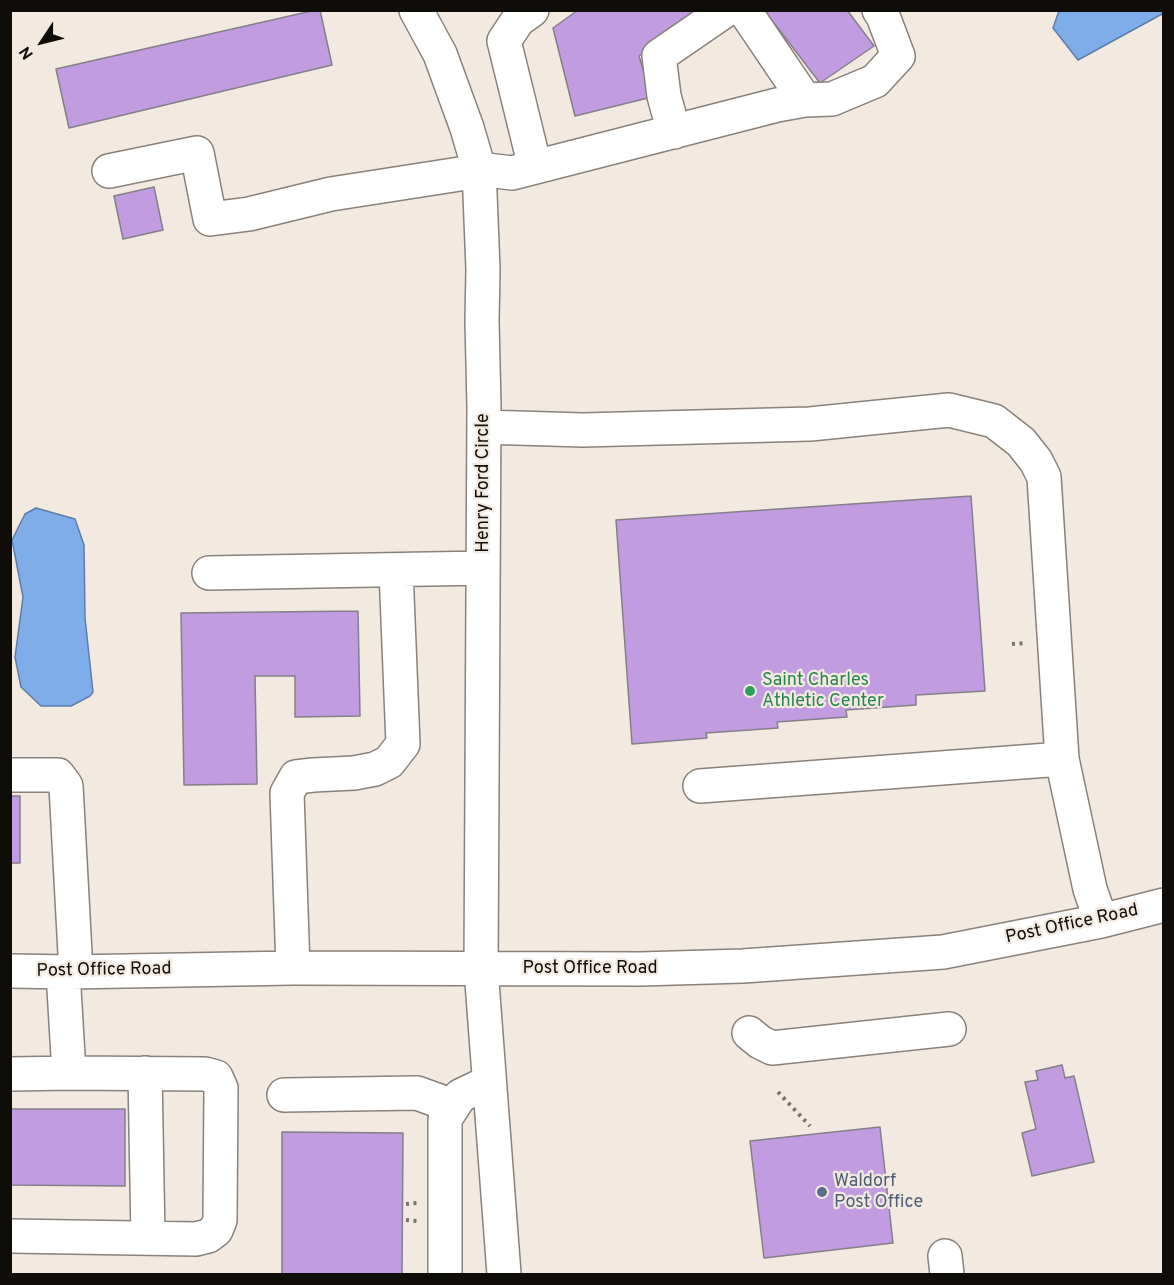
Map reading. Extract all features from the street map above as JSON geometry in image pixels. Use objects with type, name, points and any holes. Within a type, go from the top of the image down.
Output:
[{"type":"street","name":"Henry Ford Circle","points":[[416,10],[440,54],[467,128],[479,170],[483,269],[484,427],[481,969],[504,1275]]},
{"type":"street","points":[[532,10],[518,20],[504,40],[535,167]]},
{"type":"street","points":[[674,132],[664,96],[659,56],[726,10]]},
{"type":"street","points":[[744,10],[805,100]]},
{"type":"street","points":[[109,171],[197,153],[210,219],[249,214],[342,192],[479,170],[512,173],[777,105],[805,100],[832,99],[875,81],[898,56],[879,10]]},
{"type":"street","points":[[484,427],[583,430],[810,424],[949,410],[994,421],[1021,442],[1036,461],[1044,477],[1062,759],[1090,889],[1101,921]]},
{"type":"street","points":[[209,573],[483,568]]},
{"type":"street","points":[[293,968],[287,793],[296,777],[354,773],[375,769],[388,762],[403,744],[396,570]]},
{"type":"street","points":[[700,786],[1062,759]]},
{"type":"street","points":[[10,775],[58,775],[66,786],[70,972],[69,1073]]},
{"type":"street","name":"Post Office Road","points":[[10,971],[293,968],[640,969],[743,966],[943,952],[1101,921],[1164,905]]},
{"type":"street","points":[[749,1034],[772,1048],[949,1029]]},
{"type":"street","points":[[145,1073],[148,1238]]},
{"type":"street","points":[[10,1074],[205,1074],[216,1077],[221,1088],[220,1220],[216,1230],[208,1236],[196,1239],[10,1236]]},
{"type":"street","points":[[445,1275],[445,1119],[460,1096],[489,1082]]},
{"type":"street","points":[[284,1095],[417,1093],[453,1106]]},
{"type":"path","points":[[778,1092],[810,1126]]},
{"type":"water","points":[[1059,10],[1163,11],[1162,14],[1078,60],[1053,28]]},
{"type":"water","points":[[36,508],[75,519],[84,545],[85,618],[93,692],[71,706],[41,706],[21,687],[15,657],[23,597],[12,540],[25,514]]},
{"type":"building","points":[[320,10],[332,65],[69,128],[56,69]]},
{"type":"building","points":[[578,10],[707,10],[639,56],[652,97],[575,116],[553,28]]},
{"type":"building","points":[[764,10],[847,10],[874,46],[820,83]]},
{"type":"building","points":[[154,187],[163,230],[123,239],[114,196]]},
{"type":"building","points":[[971,496],[985,691],[916,695],[916,705],[846,710],[847,717],[777,722],[778,728],[706,733],[707,738],[632,744],[616,520]]},
{"type":"building","points":[[358,611],[360,716],[295,717],[295,676],[255,676],[257,784],[184,785],[181,613]]},
{"type":"building","points":[[10,796],[20,796],[20,863],[10,863]]},
{"type":"building","points":[[1062,1065],[1065,1078],[1074,1076],[1094,1162],[1032,1176],[1022,1133],[1036,1129],[1025,1082],[1038,1080],[1036,1071]]},
{"type":"building","points":[[10,1109],[125,1109],[125,1186],[10,1185]]},
{"type":"building","name":"Waldorf Post Office","points":[[880,1127],[893,1243],[764,1258],[750,1141]]},
{"type":"building","points":[[282,1132],[403,1133],[402,1274],[282,1274]]},
{"type":"place","name":"Saint Charles Athletic Center","points":[[750,691]]},
{"type":"place","name":"Waldorf Post Office","points":[[822,1192]]}]
